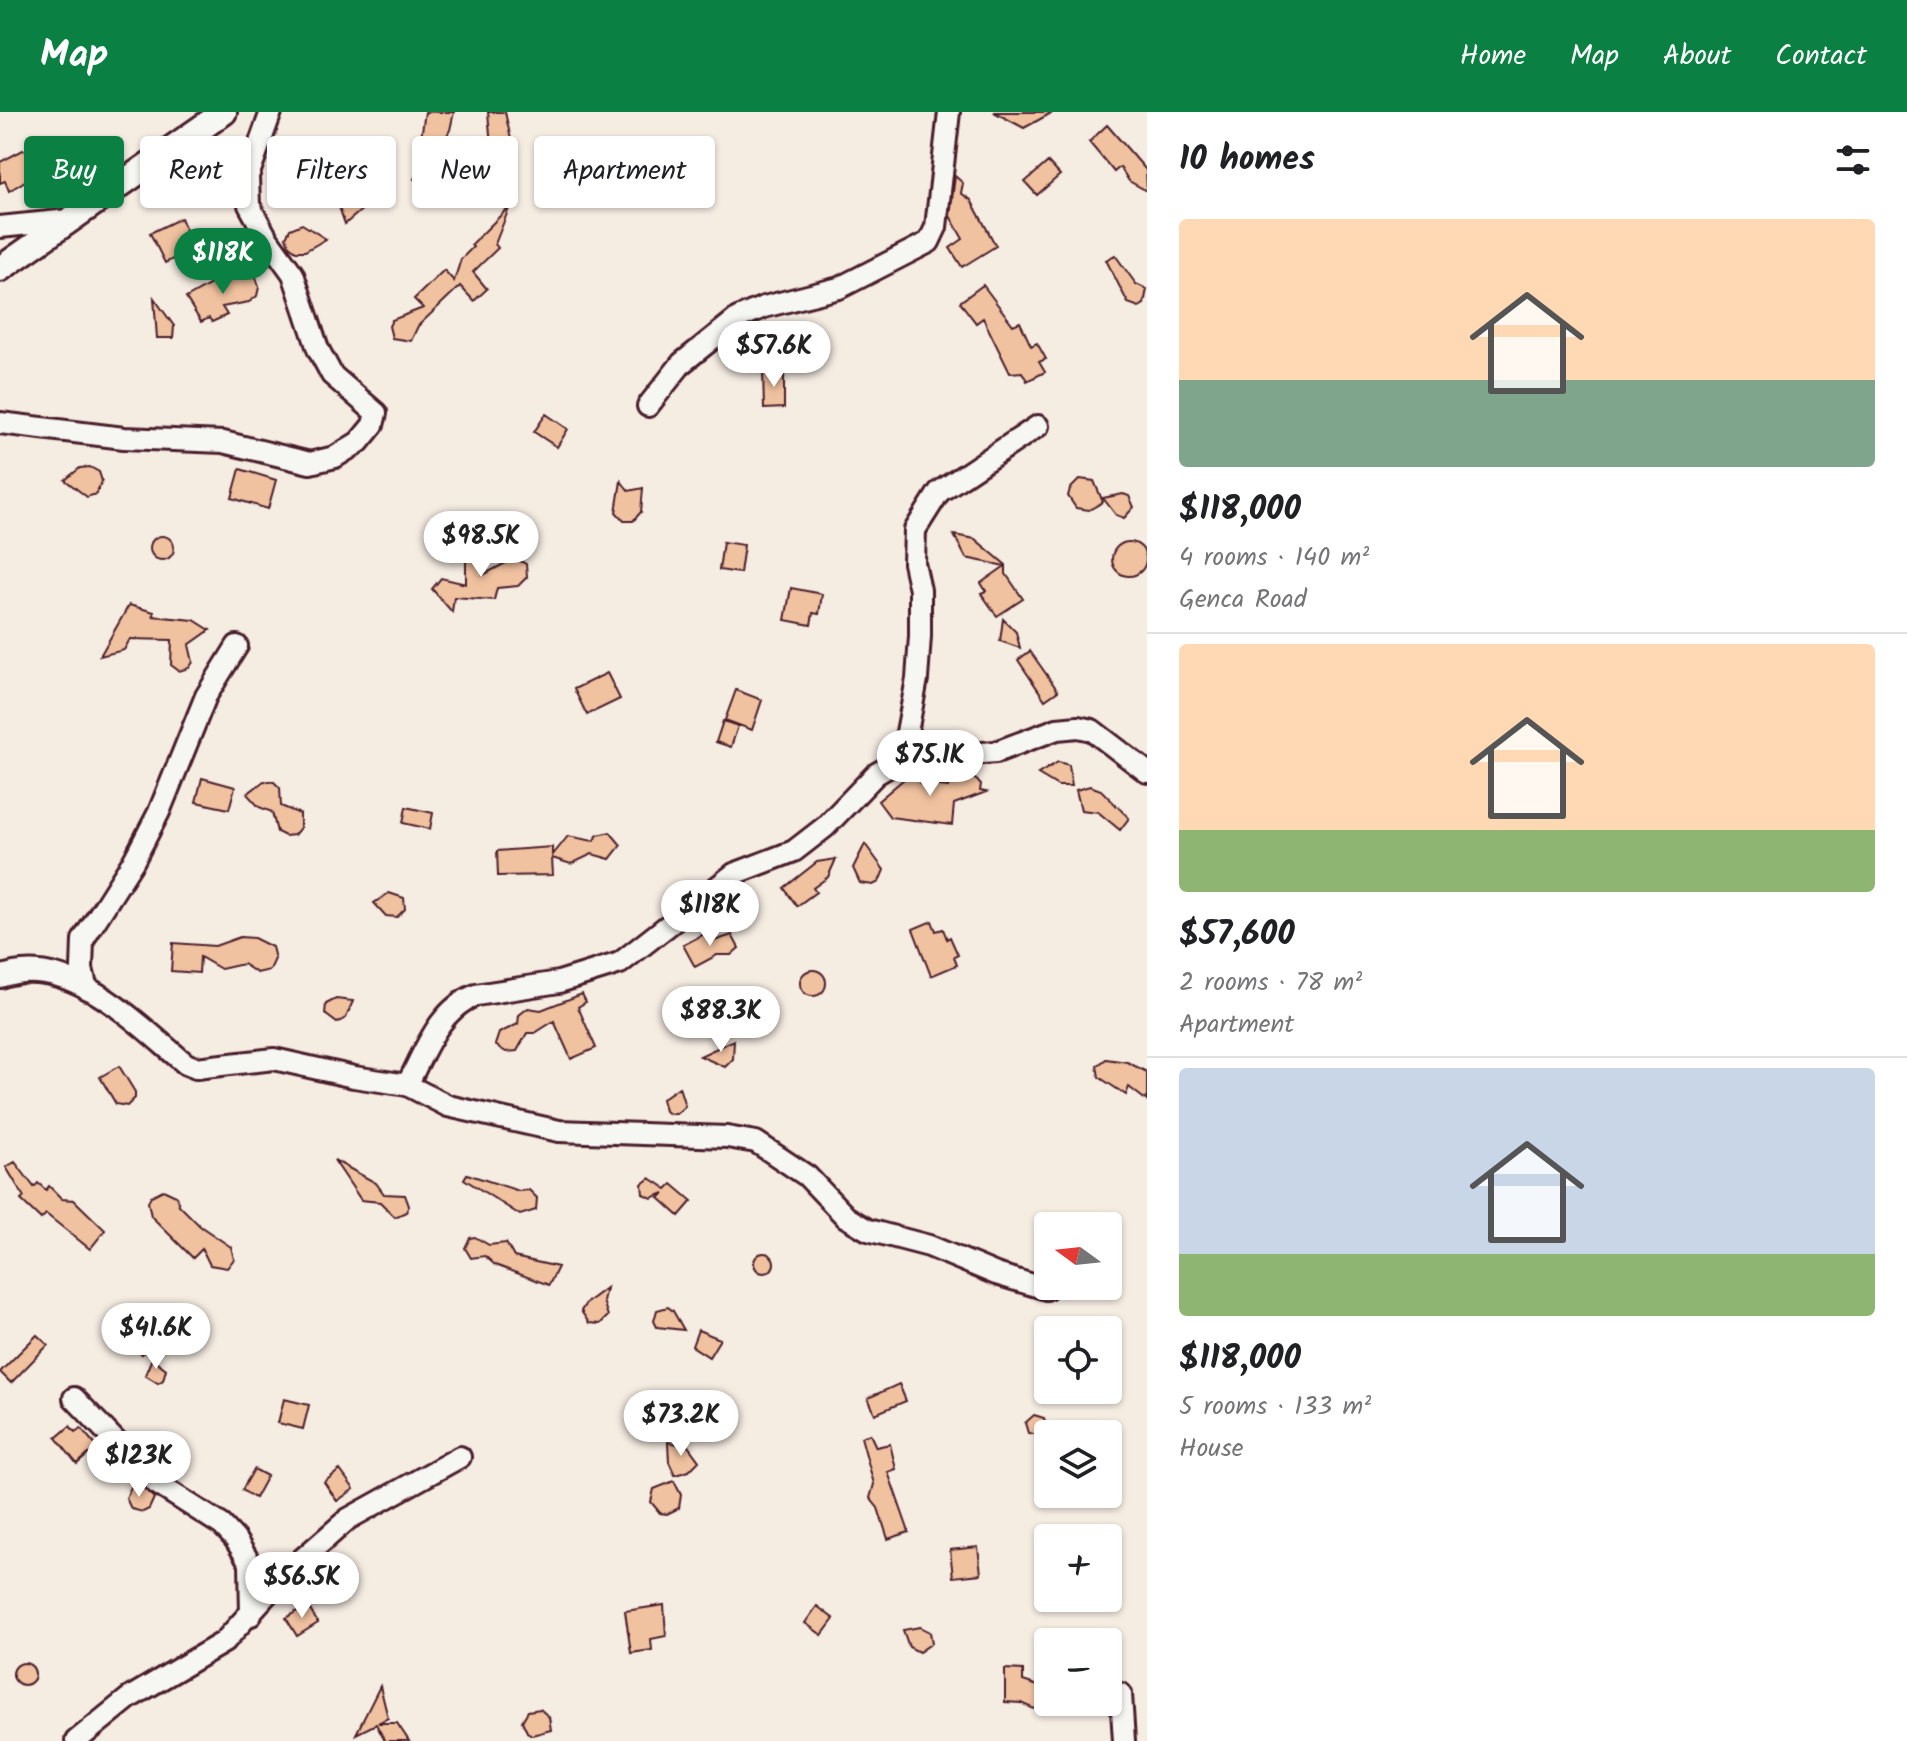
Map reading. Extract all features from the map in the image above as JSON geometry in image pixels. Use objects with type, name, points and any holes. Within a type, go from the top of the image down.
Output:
[{"type":"street","points":[[0,269],[224,112]]},
{"type":"street","points":[[0,423],[124,438],[223,442],[310,463],[335,457],[369,431],[376,413],[332,375],[318,349],[293,274],[267,238],[249,205],[248,176],[271,112]]},
{"type":"street","points":[[648,406],[682,363],[738,318],[764,307],[839,288],[929,242],[936,227],[949,112]]},
{"type":"street","points":[[0,227],[69,220]]},
{"type":"street","points":[[902,759],[917,679],[920,636],[920,590],[914,563],[915,530],[939,492],[1038,426]]},
{"type":"street","points":[[87,989],[82,969],[83,940],[141,848],[206,696],[237,646]]},
{"type":"street","points":[[407,1085],[432,1036],[458,1002],[476,995],[595,974],[620,963],[734,874],[794,851],[825,827],[876,774],[902,759],[996,752],[1057,729],[1078,727],[1092,730],[1147,772]]},
{"type":"street","points":[[0,977],[12,973],[52,973],[87,989],[186,1064],[196,1068],[274,1059],[407,1085],[448,1106],[559,1131],[727,1137],[756,1142],[807,1176],[846,1217],[868,1230],[929,1246],[996,1274],[1034,1285]]},
{"type":"street","points":[[74,1398],[156,1483],[222,1525],[235,1539],[250,1563],[251,1615]]},
{"type":"street","points":[[76,1741],[129,1698],[224,1642],[284,1575],[348,1519],[460,1457]]},
{"type":"street","points":[[1122,1710],[1124,1741]]},
{"type":"building","points":[[425,112],[454,112],[447,136],[421,136]]},
{"type":"building","points":[[488,112],[505,112],[510,136],[490,136]]},
{"type":"building","points":[[994,112],[1053,112],[1024,128]]},
{"type":"building","points":[[1107,125],[1146,170],[1147,191],[1129,181],[1120,167],[1114,172],[1089,142]]},
{"type":"building","points":[[24,150],[24,182],[9,191],[5,181],[0,183],[0,162]]},
{"type":"building","points":[[1048,162],[1060,175],[1037,195],[1025,182]]},
{"type":"building","points":[[955,176],[963,183],[961,193],[971,200],[996,246],[962,267],[950,248],[963,239],[950,216]]},
{"type":"building","points":[[339,208],[364,208],[345,224]]},
{"type":"building","points":[[509,208],[495,244],[498,248],[473,272],[487,289],[474,301],[460,286],[418,326],[411,341],[392,338],[389,326],[392,320],[423,308],[414,299],[444,270],[454,281],[461,259],[473,247],[471,245]]},
{"type":"building","points":[[181,218],[194,249],[165,263],[150,233]]},
{"type":"building","points":[[302,224],[326,239],[305,251],[296,251],[289,246],[286,237],[290,229]]},
{"type":"building","points":[[1115,255],[1136,284],[1147,289],[1144,304],[1139,307],[1128,303],[1106,260]]},
{"type":"building","points":[[242,272],[256,277],[259,287],[257,296],[249,302],[222,307],[227,315],[212,322],[209,318],[201,322],[186,298],[220,279],[223,285]]},
{"type":"building","points":[[983,285],[1013,325],[1020,322],[1031,346],[1037,343],[1046,359],[1039,362],[1045,372],[1027,381],[1022,372],[1010,373],[983,318],[976,323],[960,302]]},
{"type":"building","points":[[154,298],[174,326],[173,338],[157,338]]},
{"type":"building","points":[[759,328],[769,328],[778,339],[772,368],[750,348],[752,334]]},
{"type":"building","points":[[763,369],[784,369],[784,408],[764,409]]},
{"type":"building","points":[[546,414],[568,429],[557,447],[534,432]]},
{"type":"building","points":[[90,467],[99,472],[102,481],[96,494],[87,497],[65,480],[80,468]]},
{"type":"building","points":[[240,469],[276,480],[268,509],[232,498]]},
{"type":"building","points":[[1080,479],[1094,481],[1103,502],[1089,510],[1076,508],[1068,496],[1070,489]]},
{"type":"building","points":[[621,481],[629,491],[643,488],[641,512],[633,521],[624,521],[616,512]]},
{"type":"building","points":[[1123,494],[1129,496],[1134,507],[1124,518],[1116,515],[1103,498]]},
{"type":"building","points":[[954,535],[975,539],[1006,565],[1006,574],[1023,599],[997,616],[981,593],[986,591],[981,583],[1005,566],[966,558]]},
{"type":"building","points":[[162,536],[173,543],[174,548],[167,559],[162,560],[151,553],[150,548],[157,537]]},
{"type":"building","points":[[723,542],[744,545],[740,573],[719,570]]},
{"type":"building","points":[[1129,542],[1141,547],[1146,559],[1141,571],[1129,576],[1117,571],[1112,559],[1117,547]]},
{"type":"building","points":[[466,545],[484,546],[483,575],[515,558],[526,564],[527,577],[518,586],[497,588],[494,600],[454,597],[452,612],[432,589],[441,578],[466,584]]},
{"type":"building","points":[[791,588],[822,594],[819,614],[813,613],[811,625],[785,620]]},
{"type":"building","points":[[129,605],[154,612],[153,616],[194,620],[210,630],[189,645],[193,662],[189,668],[179,671],[171,665],[172,640],[130,639],[124,650],[100,656]]},
{"type":"building","points":[[1003,619],[1016,632],[1020,648],[1000,641]]},
{"type":"building","points":[[1030,651],[1058,691],[1045,700],[1018,660]]},
{"type":"building","points":[[607,673],[620,699],[587,715],[574,689]]},
{"type":"building","points":[[736,690],[762,700],[752,730],[725,720]]},
{"type":"building","points":[[723,721],[738,726],[731,747],[716,742]]},
{"type":"building","points":[[1058,762],[1069,765],[1072,786],[1058,786],[1038,774]]},
{"type":"building","points":[[950,770],[965,771],[981,784],[980,791],[986,792],[954,804],[952,825],[890,817],[878,801],[911,773],[919,778],[920,784],[948,787]]},
{"type":"building","points":[[202,778],[235,787],[229,809],[196,802]]},
{"type":"building","points":[[264,781],[274,782],[280,788],[281,806],[300,814],[300,828],[294,835],[285,836],[277,832],[272,812],[259,807],[247,794]]},
{"type":"building","points":[[1090,786],[1101,790],[1129,818],[1120,830],[1098,812],[1081,810],[1076,790]]},
{"type":"building","points":[[406,807],[433,813],[430,829],[403,823]]},
{"type":"building","points":[[610,832],[621,845],[610,859],[592,854],[571,864],[552,858],[553,875],[498,876],[497,851],[552,847],[552,856],[568,836],[593,841],[598,835]]},
{"type":"building","points":[[865,844],[884,870],[879,882],[873,885],[860,883],[853,868]]},
{"type":"building","points":[[836,859],[828,877],[813,888],[816,892],[797,906],[784,888],[817,862]]},
{"type":"building","points":[[389,893],[404,898],[405,909],[397,917],[386,916],[374,903]]},
{"type":"building","points":[[932,921],[936,931],[943,929],[947,939],[950,937],[958,955],[954,957],[957,965],[931,976],[913,929]]},
{"type":"building","points":[[706,933],[711,942],[732,935],[739,948],[731,955],[717,955],[695,967],[683,945]]},
{"type":"building","points":[[240,937],[254,938],[272,947],[275,959],[270,970],[257,973],[243,964],[221,969],[200,957],[199,973],[171,971],[173,943],[215,946]]},
{"type":"building","points":[[813,970],[822,974],[826,983],[822,992],[813,996],[804,992],[800,983],[804,974]]},
{"type":"building","points":[[582,994],[586,1002],[578,1007],[596,1048],[571,1059],[554,1021],[535,1033],[527,1033],[517,1051],[506,1052],[495,1045],[499,1033],[518,1024],[519,1015],[528,1008],[541,1010]]},
{"type":"building","points":[[336,999],[353,1001],[346,1018],[337,1023],[325,1014],[326,1004]]},
{"type":"building","points":[[734,1040],[733,1059],[725,1067],[700,1056]]},
{"type":"building","points":[[1106,1059],[1127,1062],[1147,1072],[1147,1101],[1129,1087],[1126,1095],[1099,1077],[1097,1066]]},
{"type":"building","points":[[119,1066],[135,1092],[135,1098],[127,1106],[116,1104],[100,1077]]},
{"type":"building","points":[[679,1087],[685,1106],[676,1114],[670,1114],[665,1111],[662,1099]]},
{"type":"building","points":[[334,1160],[376,1183],[384,1194],[405,1195],[409,1206],[406,1212],[395,1217],[380,1202],[361,1200]]},
{"type":"building","points":[[15,1162],[34,1187],[38,1183],[46,1190],[49,1186],[62,1199],[74,1200],[105,1230],[90,1249],[46,1214],[41,1219],[21,1200],[24,1197],[6,1167]]},
{"type":"building","points":[[467,1174],[519,1191],[529,1190],[537,1198],[536,1210],[520,1215],[464,1179]]},
{"type":"building","points":[[650,1178],[667,1189],[672,1184],[692,1201],[679,1216],[659,1198],[664,1193],[652,1198],[643,1194],[642,1184]]},
{"type":"building","points":[[163,1190],[176,1196],[179,1205],[200,1226],[231,1247],[234,1259],[227,1268],[210,1265],[202,1249],[193,1258],[151,1216],[148,1202],[151,1196]]},
{"type":"building","points":[[475,1237],[489,1245],[506,1243],[514,1257],[558,1267],[549,1285],[495,1265],[485,1256],[471,1258],[465,1248],[470,1238]]},
{"type":"building","points":[[764,1253],[771,1256],[774,1263],[771,1270],[764,1273],[757,1270],[754,1263],[757,1256]]},
{"type":"building","points":[[606,1288],[603,1301],[608,1316],[600,1324],[589,1323],[581,1311],[586,1303]]},
{"type":"building","points":[[668,1307],[684,1330],[657,1327],[654,1321],[657,1310]]},
{"type":"building","points":[[129,1314],[156,1332],[142,1354],[114,1336]]},
{"type":"building","points":[[698,1330],[720,1339],[709,1357],[692,1346]]},
{"type":"building","points":[[37,1335],[48,1345],[11,1383],[0,1372]]},
{"type":"building","points":[[152,1358],[166,1369],[163,1380],[158,1383],[145,1375]]},
{"type":"building","points":[[899,1384],[906,1401],[875,1414],[868,1398]]},
{"type":"building","points":[[284,1399],[309,1405],[303,1429],[278,1423]]},
{"type":"building","points":[[1034,1415],[1044,1420],[1034,1420],[1034,1434],[1028,1433],[1025,1423]]},
{"type":"building","points":[[70,1426],[75,1432],[81,1428],[97,1447],[77,1464],[56,1438]]},
{"type":"building","points":[[870,1434],[876,1447],[890,1444],[896,1469],[888,1472],[909,1532],[888,1539],[878,1508],[870,1498],[874,1484],[861,1437]]},
{"type":"building","points":[[668,1442],[688,1446],[699,1461],[689,1471],[675,1475],[669,1462]]},
{"type":"building","points":[[254,1469],[267,1476],[255,1498],[242,1490]]},
{"type":"building","points":[[340,1470],[354,1489],[337,1501],[324,1482]]},
{"type":"building","points":[[674,1481],[681,1495],[679,1508],[667,1514],[660,1513],[651,1502],[654,1489]]},
{"type":"building","points":[[139,1484],[154,1498],[149,1509],[143,1512],[131,1509],[126,1498],[131,1487]]},
{"type":"building","points":[[978,1547],[981,1574],[953,1577],[950,1550]]},
{"type":"building","points":[[307,1605],[318,1623],[297,1636],[286,1618]]},
{"type":"building","points":[[664,1605],[666,1636],[651,1639],[652,1650],[631,1653],[625,1611]]},
{"type":"building","points":[[817,1606],[834,1619],[822,1635],[805,1623]]},
{"type":"building","points":[[920,1627],[930,1632],[932,1643],[919,1652],[909,1647],[903,1630]]},
{"type":"building","points":[[20,1663],[28,1663],[35,1674],[28,1685],[20,1685],[13,1678],[13,1670]]},
{"type":"building","points":[[1005,1669],[1023,1670],[1023,1681],[1034,1685],[1034,1709],[1021,1703],[1005,1702]]},
{"type":"building","points":[[380,1686],[388,1718],[378,1723],[397,1723],[409,1741],[385,1741],[376,1724],[356,1734]]},
{"type":"building","points":[[540,1709],[549,1717],[551,1730],[532,1735],[522,1721],[528,1711]]}]
